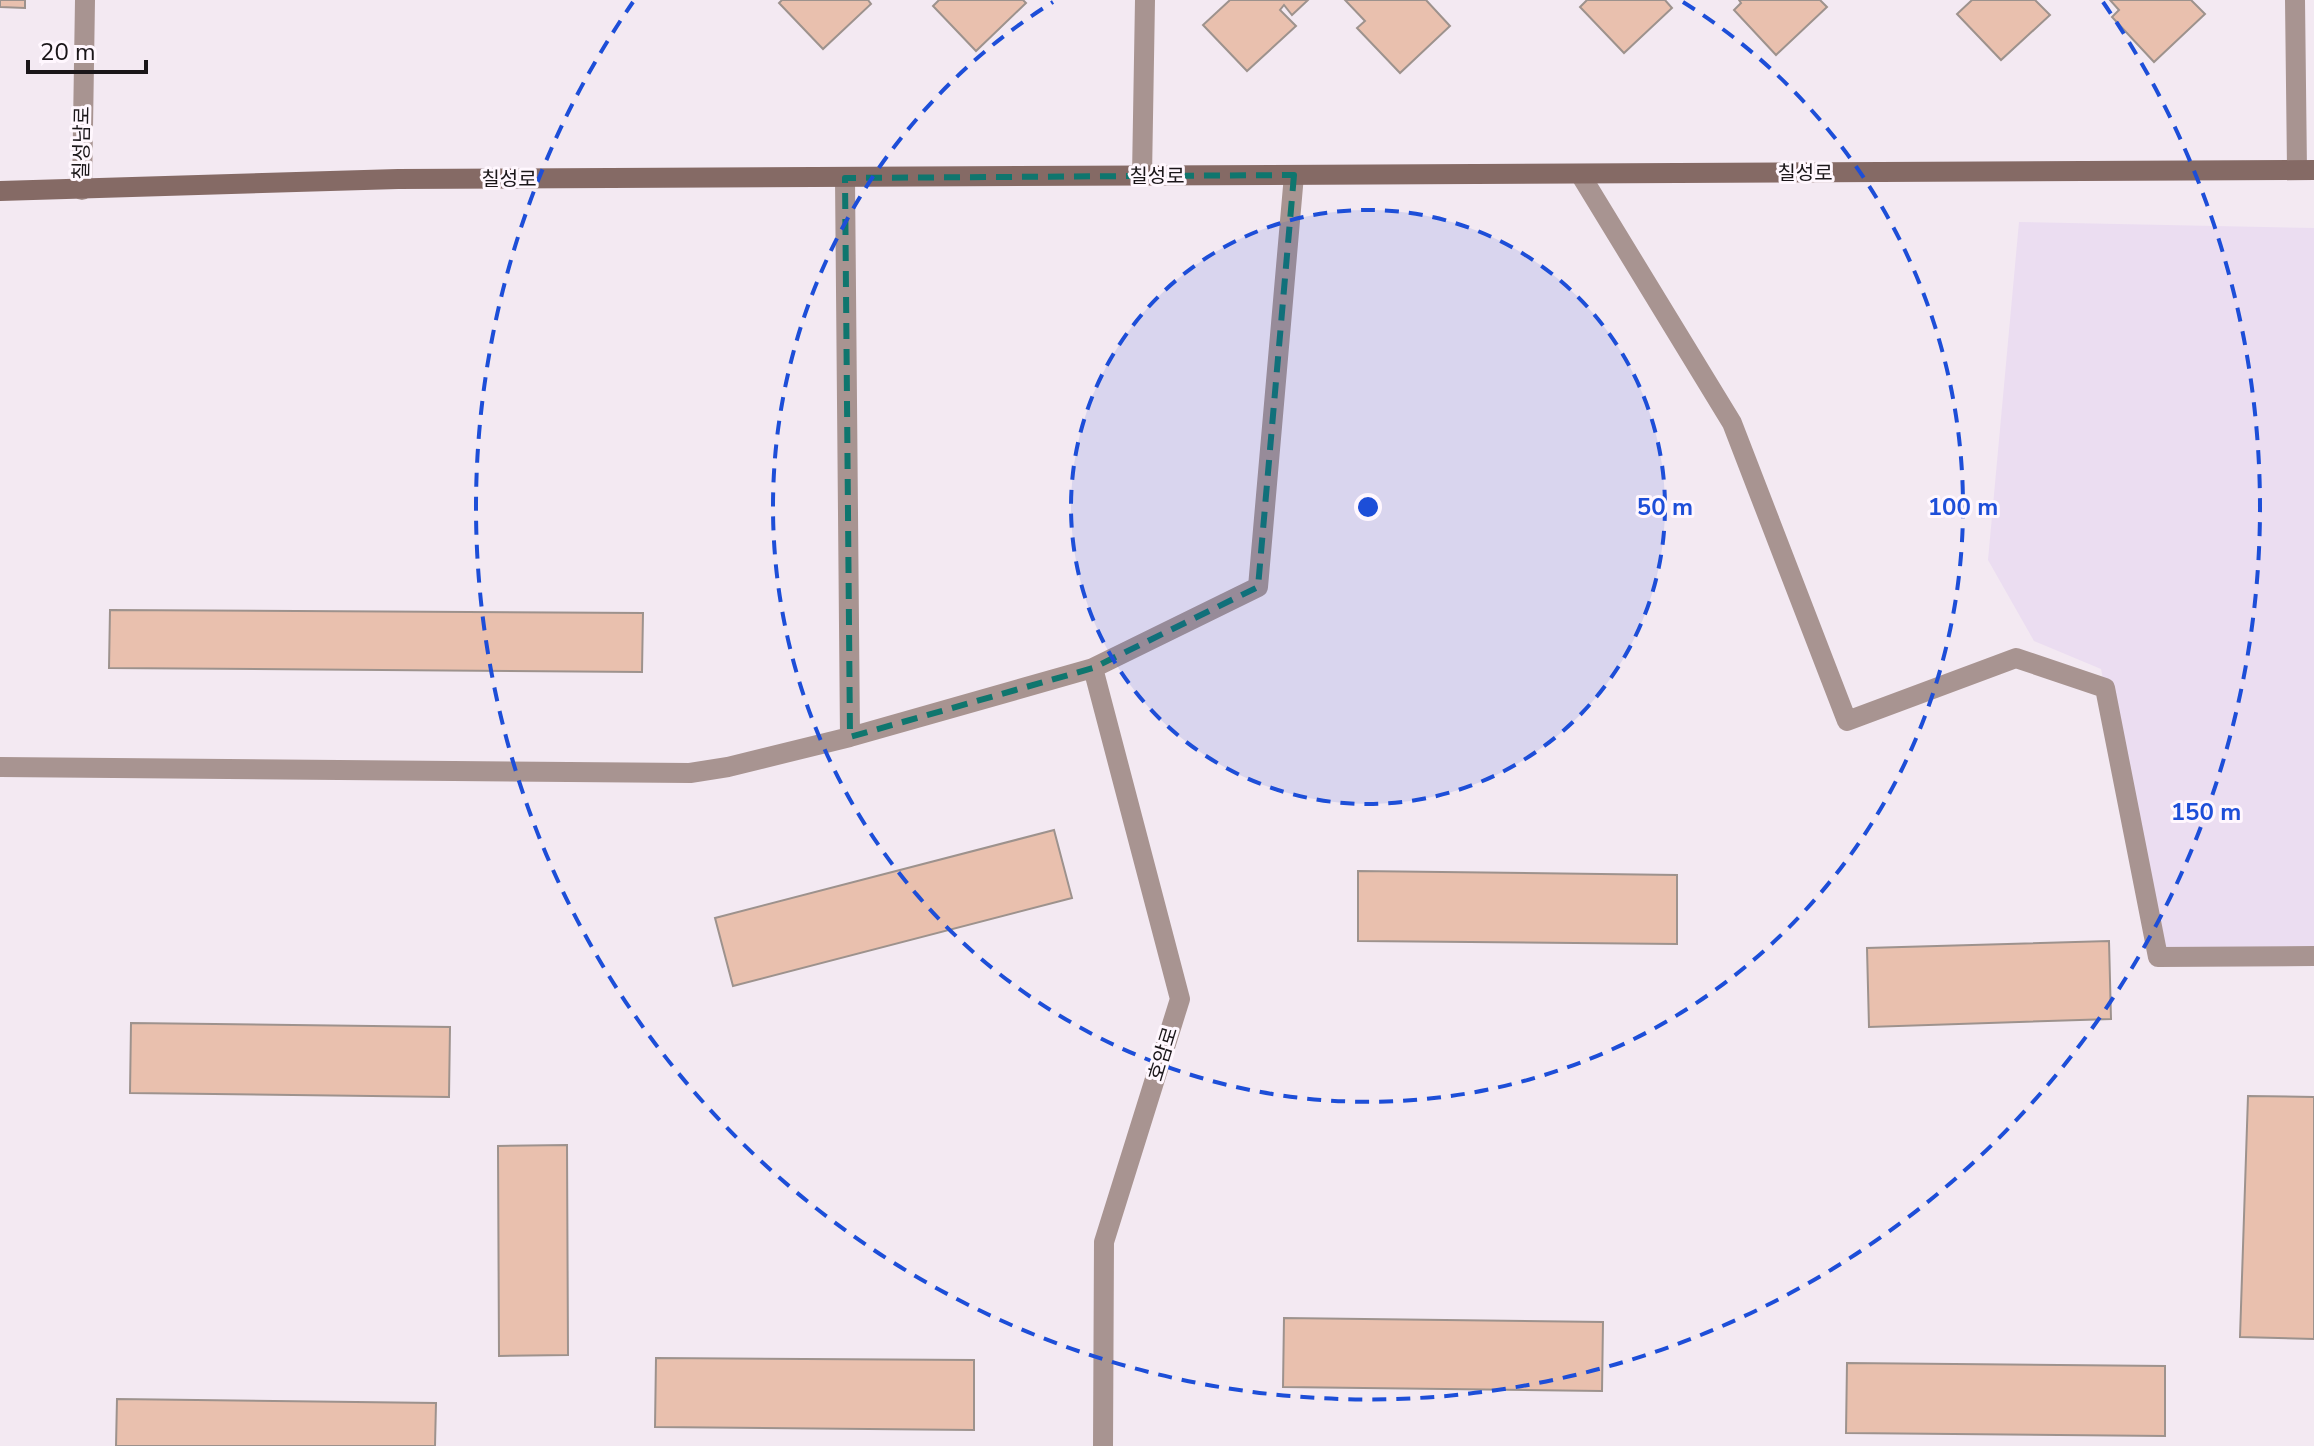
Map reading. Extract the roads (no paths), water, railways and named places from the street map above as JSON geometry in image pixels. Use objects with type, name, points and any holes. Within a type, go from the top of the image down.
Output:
[{"type":"street","name":"칠성남로","points":[[82,190],[85,0]]},
{"type":"street","points":[[1142,176],[1145,0]]},
{"type":"street","points":[[2295,0],[2306,170]]},
{"type":"street","name":"칠성로","points":[[0,191],[398,179],[2306,170]]},
{"type":"street","points":[[1580,174],[1732,423],[1847,721],[2016,658],[2105,688],[2158,957],[2314,956]]},
{"type":"street","points":[[0,767],[690,773],[728,767],[850,737],[1093,668],[1258,587],[1294,175]]},
{"type":"street","points":[[845,178],[850,737]]},
{"type":"street","name":"호암로","points":[[1093,668],[1180,999],[1104,1242],[1103,1446]]}]
